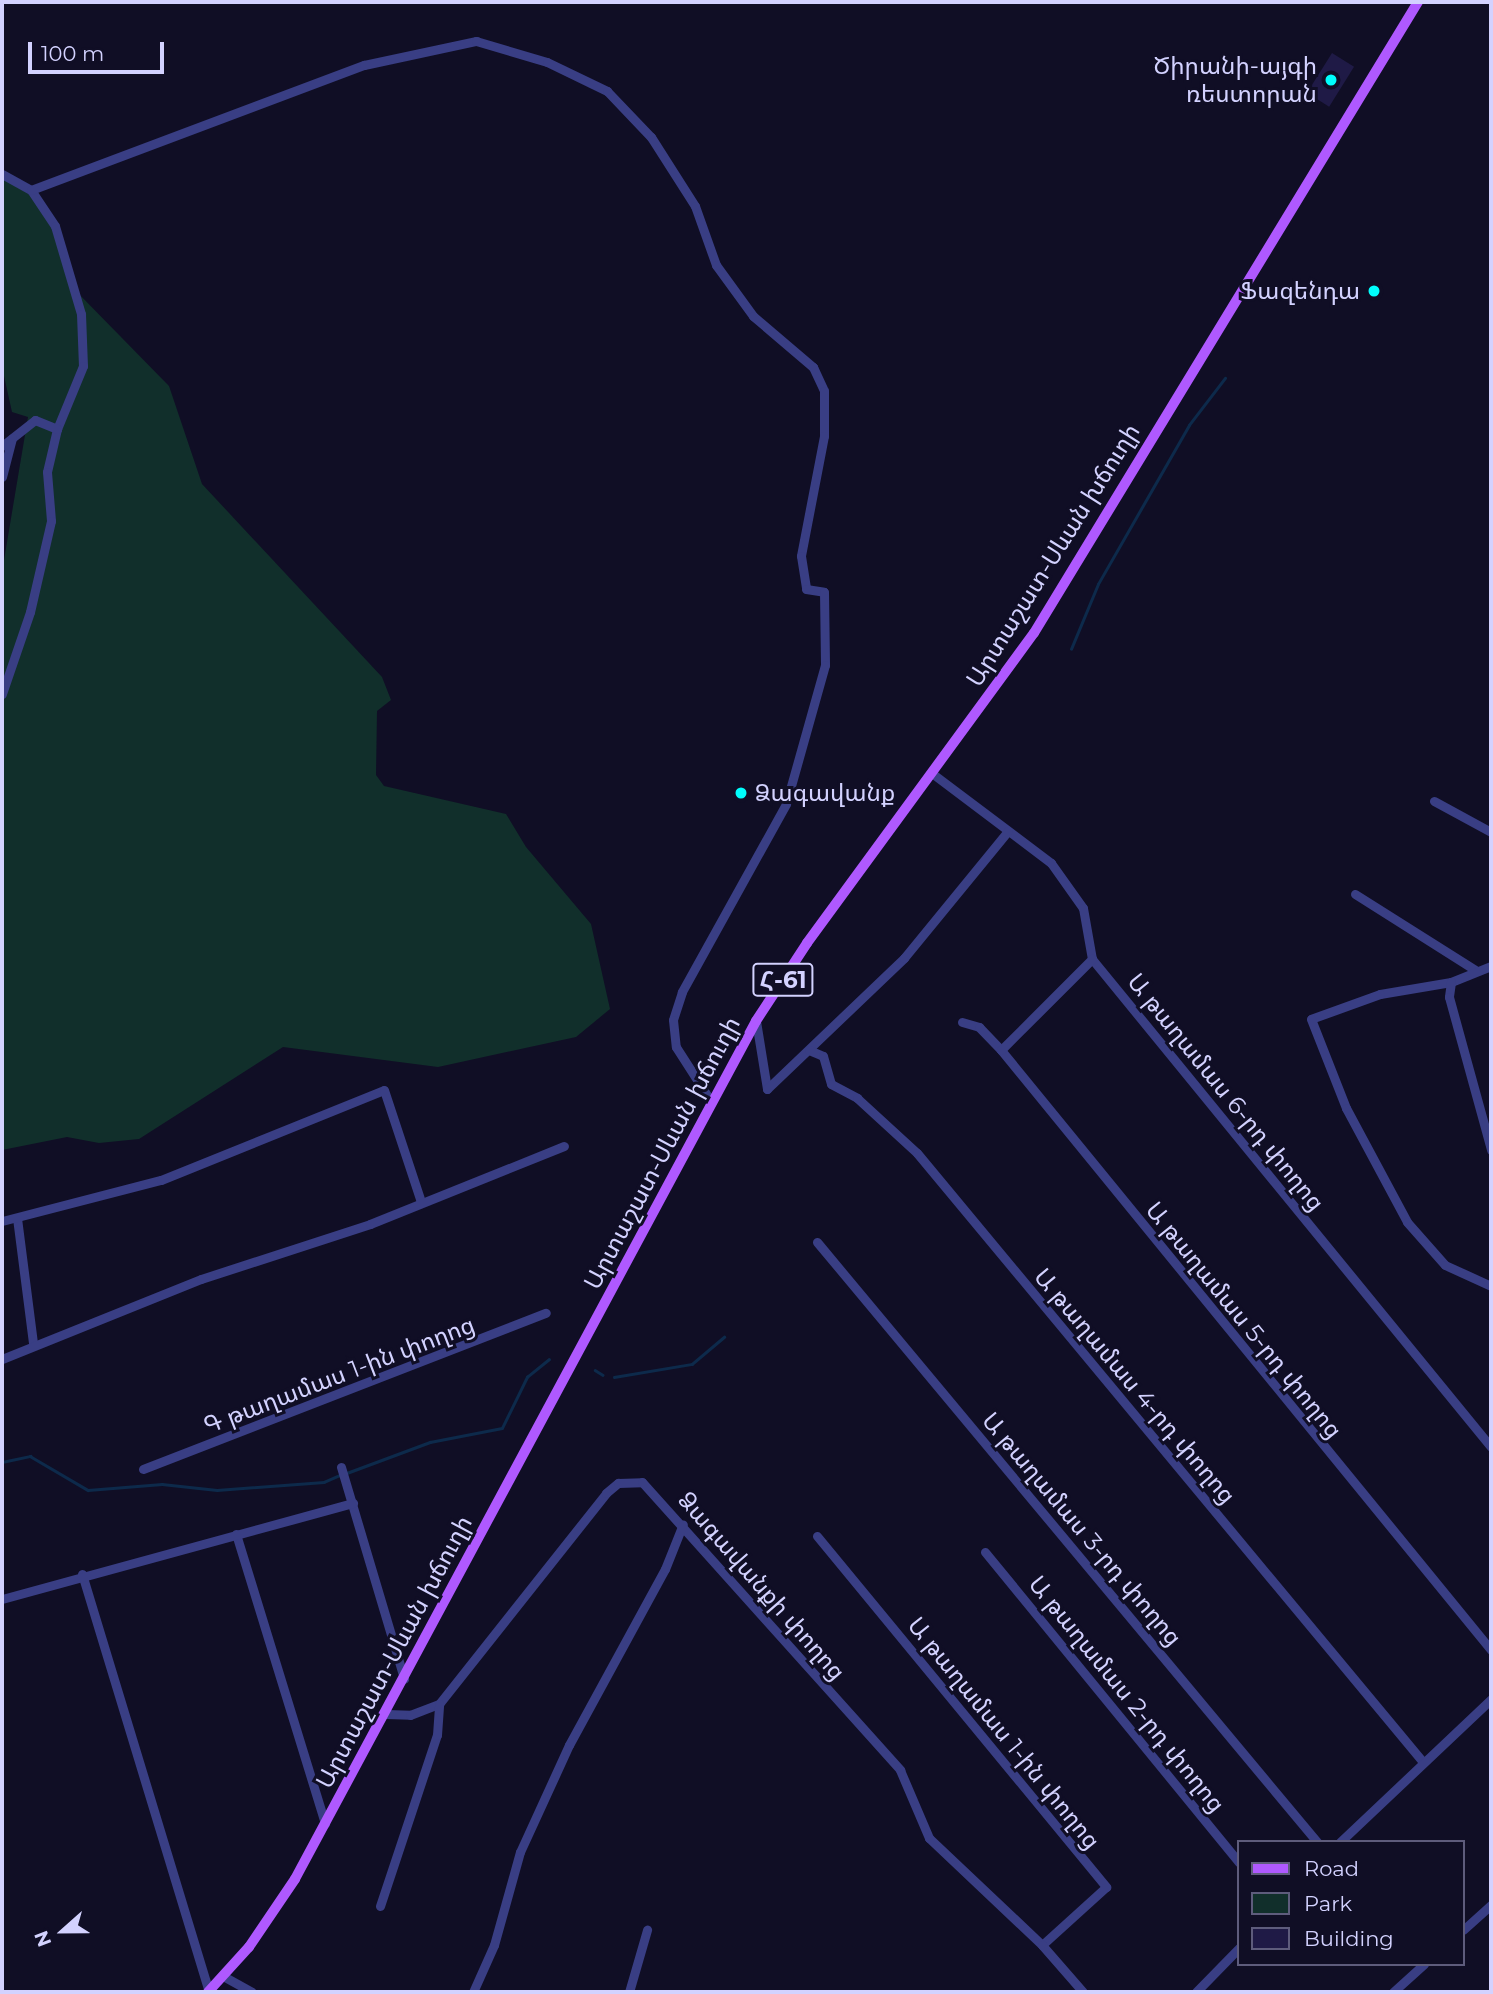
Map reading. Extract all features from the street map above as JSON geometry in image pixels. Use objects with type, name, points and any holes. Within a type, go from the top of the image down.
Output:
[{"type":"main road","name":"Արտաշատ-Սևան խճուղի","points":[[208,1992],[278,1908],[386,1714],[710,1100],[756,1021],[807,943],[1034,634],[1418,2]]},
{"type":"street","points":[[31,190],[364,65],[476,41],[547,62],[607,90],[651,137],[695,206],[716,265],[753,316],[813,367],[824,391],[824,436],[801,556],[806,589],[824,592],[825,665],[786,804],[682,992],[673,1020],[676,1047],[710,1100]]},
{"type":"street","points":[[2,174],[31,190],[55,226],[81,314],[83,366],[57,429],[47,472],[51,522],[30,612],[2,694]]},
{"type":"street","points":[[2,446],[35,420],[57,429]]},
{"type":"street","points":[[2,477],[12,438]]},
{"type":"street","name":"Ա թաղամաս 6-րդ փողոց","points":[[933,774],[1051,863],[1083,908],[1092,959],[1491,1447]]},
{"type":"street","points":[[1434,801],[1491,832]]},
{"type":"street","points":[[756,1021],[768,1089],[809,1050],[843,1011],[904,958],[1009,831]]},
{"type":"street","points":[[1355,894],[1475,970]]},
{"type":"street","points":[[1001,1050],[1092,959]]},
{"type":"street","points":[[1491,966],[1475,970],[1451,982],[1380,994],[1311,1019],[1346,1108],[1407,1222],[1445,1265],[1491,1286]]},
{"type":"street","points":[[1451,982],[1449,997],[1491,1150]]},
{"type":"street","name":"Ա թաղամաս 5-րդ փողոց","points":[[962,1022],[979,1027],[1001,1050],[1491,1650]]},
{"type":"street","name":"Ա թաղամաս 4-րդ փողոց","points":[[809,1050],[823,1056],[831,1084],[857,1098],[917,1153],[1423,1762]]},
{"type":"street","points":[[2,1221],[161,1180],[384,1090],[421,1202]]},
{"type":"street","points":[[2,1359],[33,1343],[421,1202],[564,1146]]},
{"type":"street","points":[[17,1218],[33,1343]]},
{"type":"street","name":"Ա թաղամաս 3-րդ փողոց","points":[[817,1242],[1315,1840]]},
{"type":"street","name":"Գ թաղամաս 1-ին փողոց","points":[[143,1469],[546,1313]]},
{"type":"street","points":[[341,1467],[404,1679]]},
{"type":"street","name":"Ձագավանքի փողոց","points":[[439,1704],[618,1483],[632,1480],[651,1488],[792,1654],[900,1770],[929,1838],[1042,1945],[1083,1992]]},
{"type":"street","points":[[2,1599],[82,1574],[353,1503]]},
{"type":"street","points":[[473,1992],[494,1945],[520,1852],[569,1745],[665,1569],[683,1524]]},
{"type":"street","points":[[236,1534],[325,1824]]},
{"type":"street","name":"Ա թաղամաս 1-ին փողոց","points":[[817,1536],[1106,1887],[1042,1945]]},
{"type":"street","name":"Ա թաղամաս 2-րդ փողոց","points":[[985,1552],[1238,1861]]},
{"type":"street","points":[[82,1574],[208,1992]]},
{"type":"street","points":[[1342,1840],[1491,1699]]},
{"type":"street","points":[[380,1906],[437,1735],[439,1704],[410,1716],[386,1714]]},
{"type":"street","points":[[1465,1928],[1491,1905]]},
{"type":"street","points":[[629,1992],[647,1930]]},
{"type":"street","points":[[1196,1992],[1238,1949]]},
{"type":"street","points":[[1393,1992],[1422,1966]]},
{"type":"street","points":[[223,1976],[252,1992]]},
{"type":"green space","points":[[2,178],[29,192],[49,220],[75,290],[169,386],[202,484],[382,677],[391,700],[377,711],[376,775],[384,786],[506,814],[526,847],[591,924],[610,1009],[576,1037],[438,1067],[283,1047],[139,1139],[99,1143],[67,1137],[2,1150],[2,572],[28,417],[12,412],[2,367]]},
{"type":"building","name":"Ծիրանի-այգի ռեստորան","points":[[1332,53],[1354,67],[1329,107],[1307,93]]},
{"type":"waterway","points":[[1071,649],[1098,584],[1189,425],[1225,378]]},
{"type":"waterway","points":[[614,1377],[692,1364],[724,1337]]},
{"type":"waterway","points":[[344,1474],[430,1442],[502,1428],[527,1377],[549,1359]]},
{"type":"waterway","points":[[595,1370],[603,1375]]},
{"type":"waterway","points":[[2,1462],[30,1456],[88,1490],[162,1484],[217,1490],[324,1482],[340,1475]]},
{"type":"place","name":"Ծիրանի-այգի ռեստորան","points":[[1331,80]]},
{"type":"place","name":"Ֆազենդա","points":[[1374,291]]},
{"type":"place","name":"Ձագավանք","points":[[741,793]]}]
